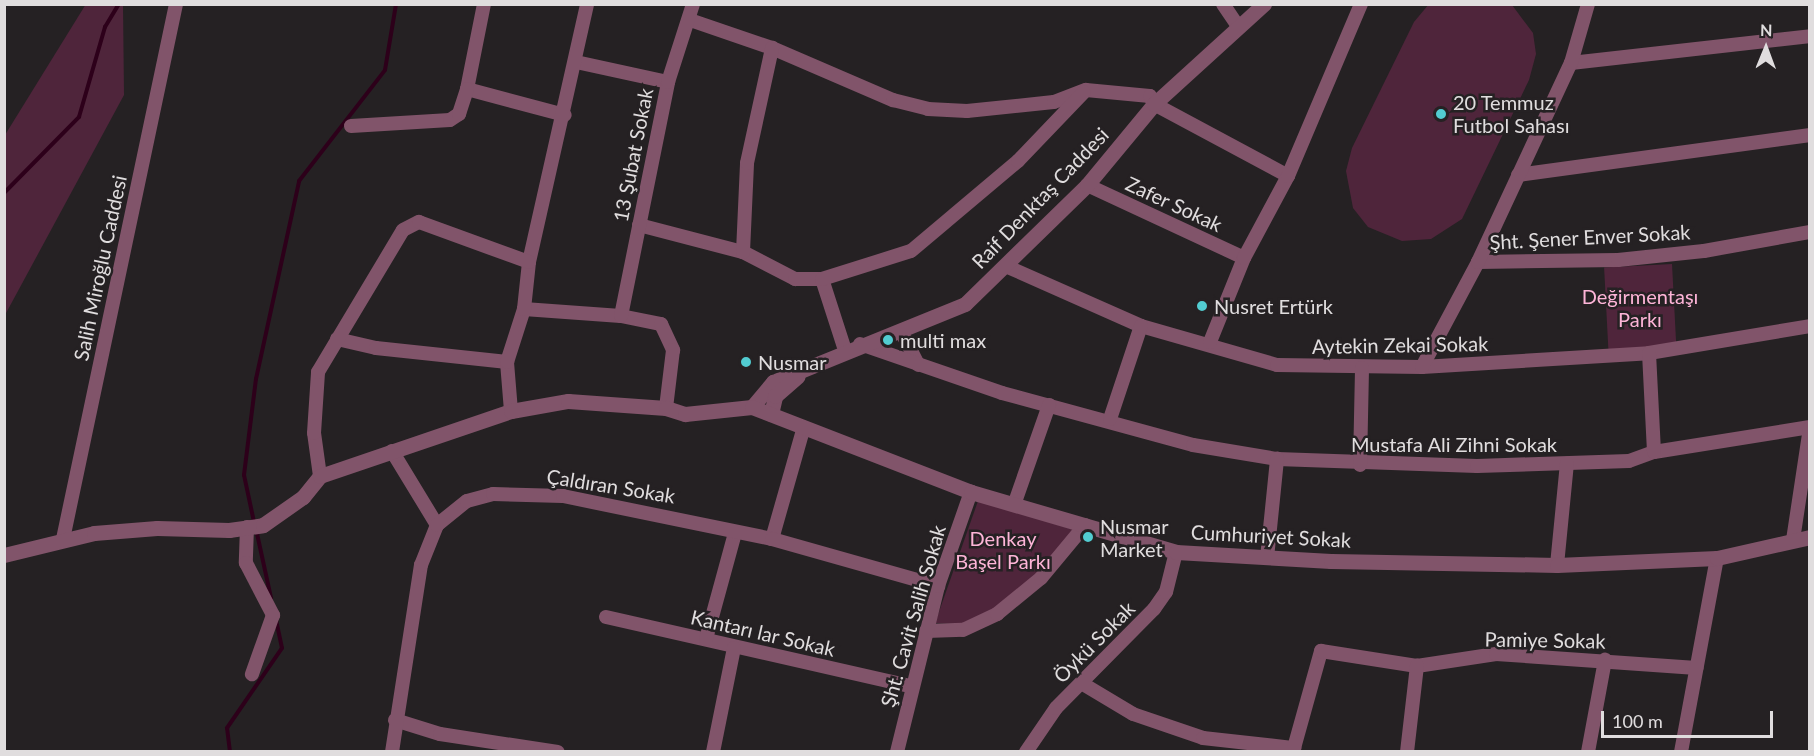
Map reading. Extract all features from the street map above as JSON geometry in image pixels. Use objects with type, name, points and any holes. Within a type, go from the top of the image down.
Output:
[{"type":"street","name":"Salih Miroğlu Caddesi","points":[[63,539],[176,4]]},
{"type":"street","points":[[351,126],[450,120],[459,114],[467,89],[484,4]]},
{"type":"street","points":[[511,411],[507,362],[524,309],[529,262],[565,115],[587,4]]},
{"type":"street","name":"13 Şubat Sokak","points":[[621,316],[668,82],[690,20],[693,4]]},
{"type":"street","points":[[1223,4],[1238,26]]},
{"type":"street","name":"Raif Denktaş Caddesi","points":[[752,407],[773,382],[845,350],[901,331],[965,304],[1008,267],[1087,185],[1154,104],[1264,4]]},
{"type":"street","points":[[1210,342],[1244,258],[1288,176],[1361,4]]},
{"type":"street","points":[[1422,367],[1478,262],[1571,63],[1588,4]]},
{"type":"street","points":[[690,20],[772,48],[874,92],[928,109],[967,111],[1054,102],[1086,90],[1150,96],[1154,104],[1288,176]]},
{"type":"street","points":[[1571,63],[1809,36]]},
{"type":"street","points":[[742,252],[747,163],[772,48]]},
{"type":"street","points":[[576,62],[668,82]]},
{"type":"street","points":[[467,89],[565,115]]},
{"type":"street","points":[[639,225],[742,252],[795,279],[822,279],[911,251],[1018,161],[1086,90]]},
{"type":"street","points":[[1518,175],[1809,135]]},
{"type":"street","name":"Zafer Sokak","points":[[1087,185],[1244,258]]},
{"type":"street","points":[[320,476],[314,433],[318,372],[403,231],[419,222],[529,262]]},
{"type":"street","name":"Şht. Şener Enver Sokak","points":[[1478,262],[1618,260],[1704,251],[1809,232]]},
{"type":"street","name":"Aytekin Zekai Sokak","points":[[1008,267],[1141,326],[1190,342],[1210,342],[1277,365],[1362,368],[1422,367],[1649,353],[1809,326]]},
{"type":"street","points":[[822,279],[845,350]]},
{"type":"street","points":[[524,309],[621,316],[661,324],[668,334],[673,350],[666,408]]},
{"type":"street","points":[[1110,419],[1141,326]]},
{"type":"street","points":[[901,331],[918,365]]},
{"type":"street","points":[[338,339],[376,348],[507,362]]},
{"type":"street","name":"Mustafa Ali Zihni Sokak","points":[[860,344],[918,365],[1048,405],[1110,419],[1193,445],[1277,459],[1360,465],[1629,461],[1654,452],[1809,427]]},
{"type":"street","points":[[1649,353],[1654,452]]},
{"type":"street","name":"Raif Denktaş Caddesi","points":[[771,414],[775,396],[812,365]]},
{"type":"street","points":[[1360,465],[1362,368]]},
{"type":"street","points":[[4,555],[63,539],[157,528],[247,527],[278,517],[320,476],[511,411],[568,401],[715,414],[752,407]]},
{"type":"street","points":[[1014,504],[1048,405]]},
{"type":"street","name":"Cumhuriyet Sokak","points":[[752,407],[971,492],[1176,552],[1267,558],[1557,565],[1716,558],[1809,537]]},
{"type":"street","points":[[772,539],[804,427]]},
{"type":"street","points":[[1793,540],[1809,427]]},
{"type":"street","points":[[392,451],[437,525],[412,600],[392,752]]},
{"type":"street","points":[[1267,558],[1277,459]]},
{"type":"street","points":[[1557,565],[1567,463]]},
{"type":"street","name":"Şht. Cavit Salih Sokak","points":[[897,752],[910,686],[938,586],[971,492]]},
{"type":"street","name":"Çaldıran Sokak","points":[[437,525],[467,501],[535,494],[683,518],[772,539],[938,586]]},
{"type":"street","points":[[926,631],[963,630],[998,614],[1041,578],[1085,525]]},
{"type":"street","points":[[247,527],[246,563],[273,615],[252,674]]},
{"type":"street","points":[[706,639],[735,532]]},
{"type":"street","name":"Öykü Sokak","points":[[1026,752],[1056,708],[1083,684],[1154,609],[1166,592],[1176,552]]},
{"type":"street","points":[[1681,752],[1716,558]]},
{"type":"street","name":"Kantarı lar Sokak","points":[[606,617],[706,639],[734,648],[910,686]]},
{"type":"street","points":[[713,752],[734,648]]},
{"type":"street","name":"Pamiye Sokak","points":[[1083,684],[1133,714],[1203,738],[1294,748],[1321,651],[1417,666],[1496,654],[1697,668]]},
{"type":"street","points":[[1588,752],[1605,660]]},
{"type":"street","points":[[1407,752],[1417,666]]},
{"type":"street","points":[[395,720],[441,734],[558,752]]},
{"type":"green space","points":[[86,4],[123,5],[124,95],[5,315],[5,135]]},
{"type":"green space","name":"20 Temmuz Futbol Sahası","points":[[1429,4],[1512,5],[1533,33],[1536,54],[1529,80],[1462,219],[1431,239],[1402,241],[1368,227],[1353,208],[1346,171],[1352,148],[1414,22]]},
{"type":"green space","name":"Değirmentaşı Parkı","points":[[1672,264],[1676,347],[1608,350],[1604,268]]},
{"type":"green space","name":"Denkay Başel Parkı","points":[[978,501],[1075,530],[1043,569],[998,609],[965,624],[935,623]]},
{"type":"waterway","points":[[4,193],[79,117],[105,27],[119,4]]},
{"type":"waterway","points":[[254,522],[244,475],[256,379],[299,181],[385,70],[396,4]]},
{"type":"waterway","points":[[256,529],[271,598]]},
{"type":"waterway","points":[[230,752],[227,728],[282,648],[276,620]]},
{"type":"place","name":"20 Temmuz Futbol Sahası","points":[[1441,114]]},
{"type":"place","name":"Nusret Ertürk","points":[[1202,306]]},
{"type":"place","name":"multi max","points":[[888,340]]},
{"type":"place","name":"Nusmar","points":[[746,362]]},
{"type":"place","name":"Nusmar Market","points":[[1088,537]]}]
